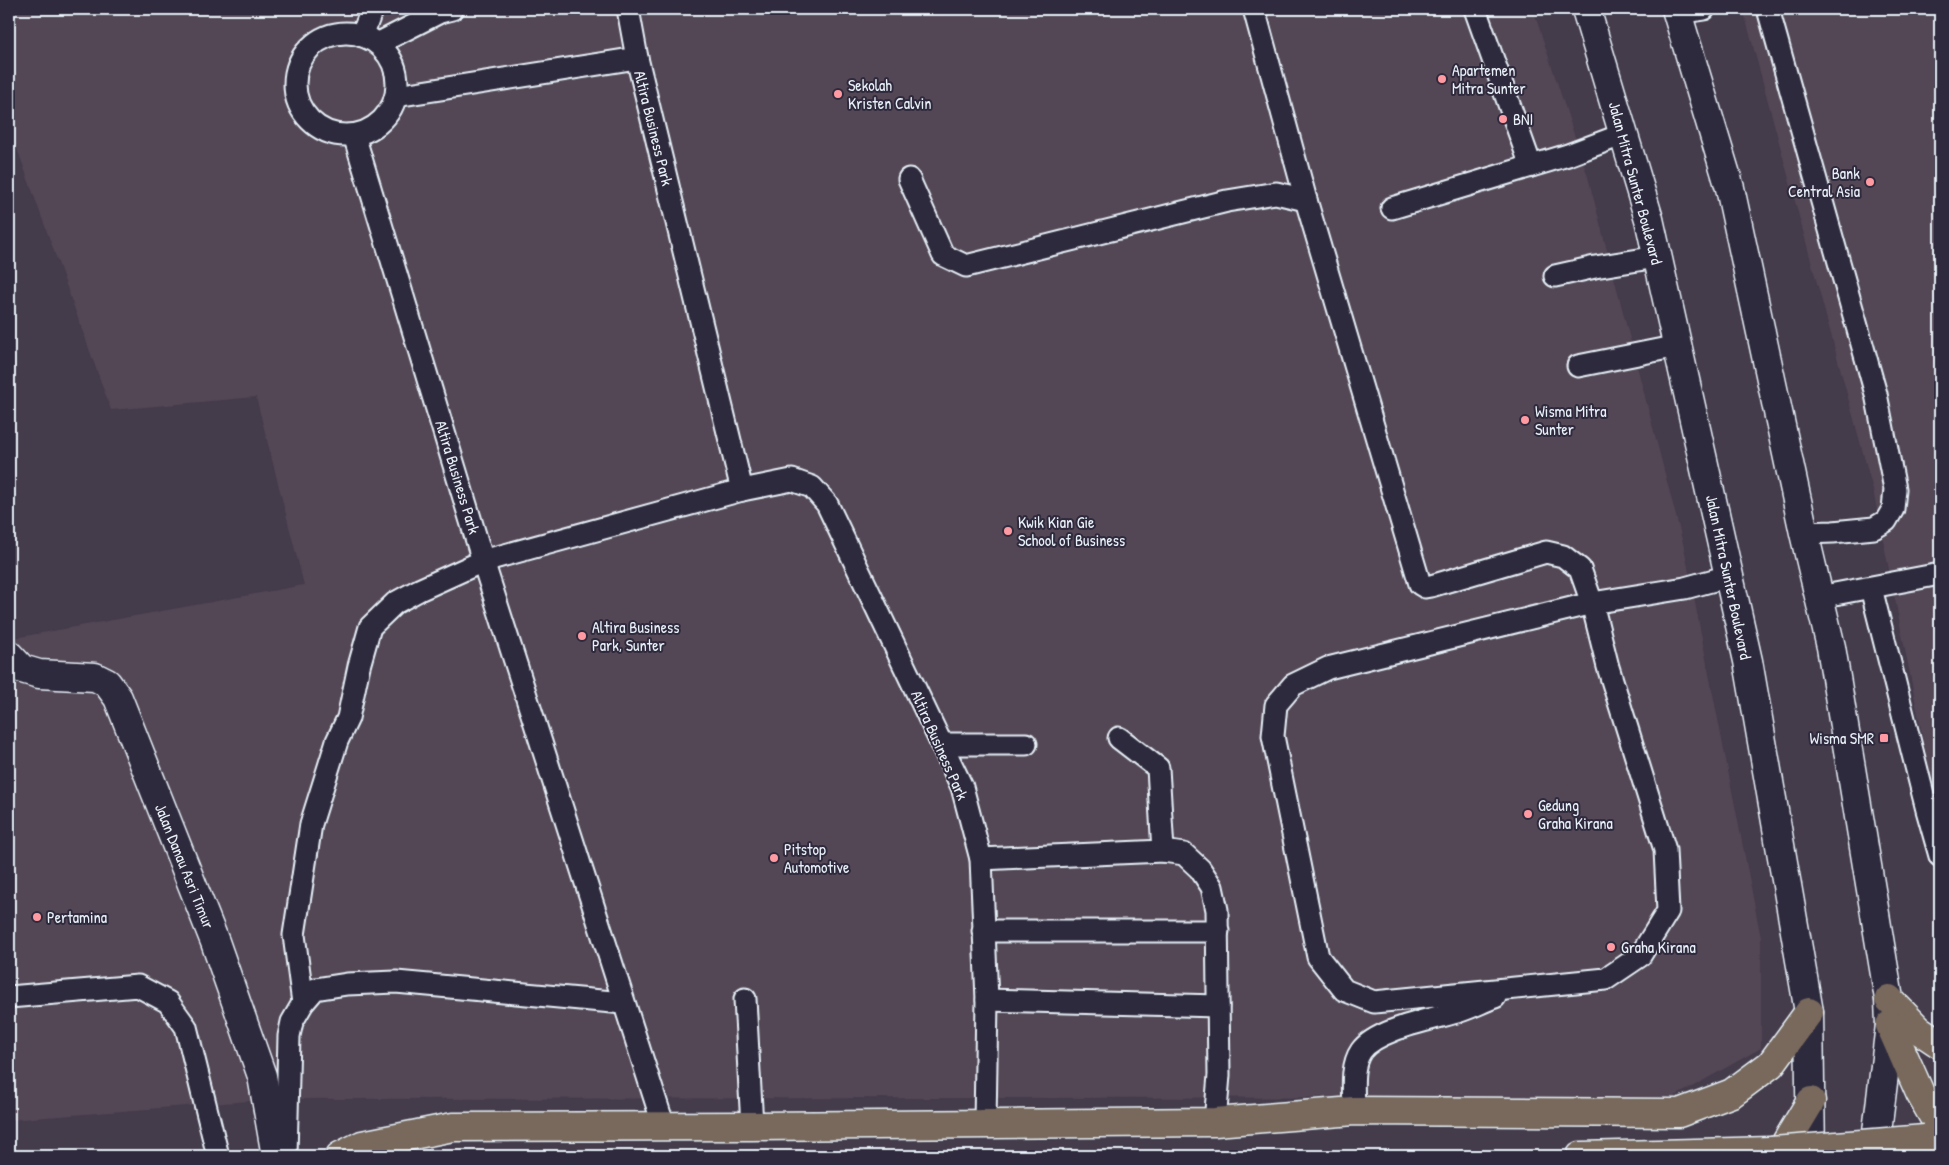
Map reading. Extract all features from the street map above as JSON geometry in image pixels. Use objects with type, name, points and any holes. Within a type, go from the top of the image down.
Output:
[{"type":"highway","points":[[340,1156],[362,1145],[453,1127],[1215,1122],[1354,1111],[1679,1113],[1732,1093],[1771,1064],[1810,1012]]},
{"type":"highway","points":[[1890,1012],[1940,1044]]},
{"type":"highway","points":[[1890,1012],[1920,1093],[1940,1128]]},
{"type":"highway","points":[[1778,1156],[1811,1101]]},
{"type":"highway","points":[[1581,1156],[1771,1151],[1940,1137]]},
{"type":"main road","name":"Jalan Mitra Sunter Boulevard","points":[[1586,9],[1649,219],[1748,661],[1810,1012],[1811,1156]]},
{"type":"main road","points":[[1677,11],[1730,188],[1804,533],[1831,647],[1890,1012],[1874,1156]]},
{"type":"main road","name":"Jalan Danau Asri Timur","points":[[9,655],[22,669],[30,672],[95,677],[106,683],[118,698],[215,942],[262,1076],[276,1156]]},
{"type":"lane","points":[[372,9],[371,39],[391,60],[398,84],[396,96],[384,119],[371,130],[354,136],[331,134],[310,121],[301,109],[295,94],[295,76],[302,58],[319,40],[342,33],[371,39],[452,9]]},
{"type":"lane","name":"Altira Business Park","points":[[628,9],[637,58],[742,490]]},
{"type":"lane","points":[[1254,9],[1306,200],[1420,584],[1425,587],[1431,586],[1546,552],[1563,556],[1580,569],[1592,603],[1608,667],[1665,850],[1668,911],[1640,956],[1606,979],[1374,1002],[1344,990],[1318,957],[1273,736],[1276,705],[1293,685],[1328,668],[1592,603],[1685,588],[1729,576]]},
{"type":"lane","points":[[1476,9],[1532,166]]},
{"type":"lane","points":[[1677,11],[1704,9]]},
{"type":"lane","points":[[1768,9],[1876,394],[1895,488],[1893,509],[1886,521],[1874,528],[1804,533]]},
{"type":"lane","name":"Altira Business Park","points":[[396,96],[637,58]]},
{"type":"lane","points":[[1392,208],[1568,155],[1624,134]]},
{"type":"lane","name":"Altira Business Park","points":[[354,136],[483,561],[742,490],[792,480],[812,487],[828,504],[962,787],[981,859],[987,1000],[984,1124]]},
{"type":"lane","points":[[909,179],[943,256],[966,266],[1226,201],[1276,193],[1306,200]]},
{"type":"lane","points":[[1555,276],[1657,257]]},
{"type":"lane","points":[[1578,366],[1678,346]]},
{"type":"lane","points":[[303,1003],[294,935],[311,824],[337,741],[348,718],[370,627],[395,603],[483,561],[664,1127]]},
{"type":"lane","points":[[1820,597],[1940,574]]},
{"type":"lane","points":[[1871,588],[1940,856]]},
{"type":"lane","points":[[1119,738],[1158,768],[1163,851]]},
{"type":"lane","points":[[941,744],[1026,744]]},
{"type":"lane","points":[[981,859],[1163,851],[1184,854],[1200,869],[1212,887],[1217,910],[1219,1075],[1215,1122]]},
{"type":"lane","points":[[983,931],[1218,931]]},
{"type":"lane","points":[[286,1156],[289,1036],[292,1022],[303,1003],[315,989],[347,984],[396,982],[623,1003]]},
{"type":"lane","points":[[9,997],[138,986],[168,1002],[186,1027],[218,1156]]},
{"type":"lane","points":[[1354,1111],[1354,1067],[1362,1050],[1377,1038],[1411,1024],[1464,1010],[1516,988]]},
{"type":"lane","points":[[745,998],[752,1126]]},
{"type":"lane","points":[[987,1000],[1218,1006]]},
{"type":"shaded area","points":[[9,9],[1533,9],[1588,177],[1684,547],[1761,938],[1761,1048],[1674,1097],[276,1099],[9,1120],[9,639],[304,585],[256,397],[111,410],[9,126]]},
{"type":"shaded area","points":[[1743,9],[1940,9],[1940,824],[1873,490]]},
{"type":"place","name":"Apartemen Mitra Sunter","points":[[1442,79]]},
{"type":"place","name":"Sekolah Kristen Calvin","points":[[838,94]]},
{"type":"place","name":"BNI","points":[[1503,119]]},
{"type":"place","name":"Bank Central Asia","points":[[1870,182]]},
{"type":"place","name":"Wisma Mitra Sunter","points":[[1525,420]]},
{"type":"place","name":"Kwik Kian Gie School of Business","points":[[1008,531]]},
{"type":"place","name":"Altira Business Park, Sunter","points":[[582,636]]},
{"type":"place","name":"Wisma SMR","points":[[1884,738]]},
{"type":"place","name":"Gedung Graha Kirana","points":[[1528,814]]},
{"type":"place","name":"Pitstop Automotive","points":[[774,858]]},
{"type":"place","name":"Pertamina","points":[[37,917]]},
{"type":"place","name":"Graha Kirana","points":[[1611,947]]}]
